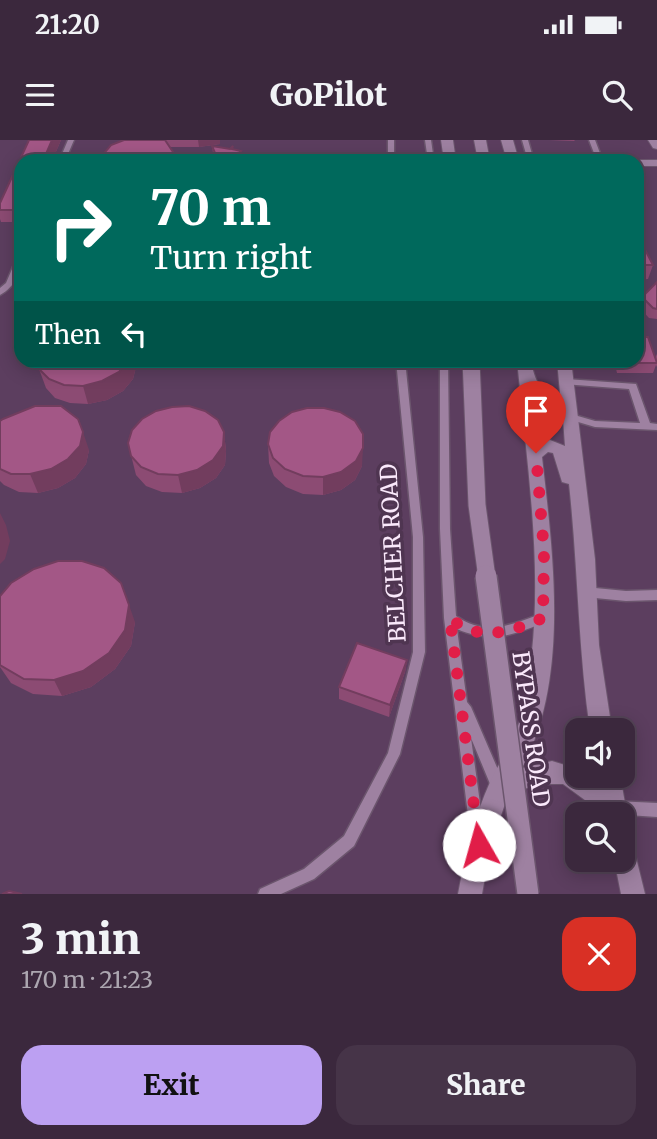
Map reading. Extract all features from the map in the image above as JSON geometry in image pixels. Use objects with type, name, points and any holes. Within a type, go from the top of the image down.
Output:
[{"type":"street","points":[[654,140],[657,146]]},
{"type":"street","name":"BYPASS ROAD","points":[[471,368],[477,505],[528,894]]},
{"type":"street","points":[[565,368],[586,559],[588,650],[599,718]]},
{"type":"street","points":[[526,370],[542,401],[570,417]]},
{"type":"street","points":[[470,894],[479,845],[499,788],[520,748],[540,680],[544,552],[526,370]]},
{"type":"street","points":[[536,453],[542,446],[551,445],[560,450],[566,476],[579,492]]},
{"type":"street","points":[[499,788],[538,772],[559,771],[580,780],[606,802]]},
{"type":"street","points":[[629,872],[634,894]]},
{"type":"lane","points":[[0,292],[10,284],[14,274]]},
{"type":"lane","name":"BELCHER ROAD","points":[[265,894],[309,873],[349,841],[394,754],[419,652],[418,537],[401,368]]},
{"type":"lane","points":[[444,368],[445,529],[450,618],[479,845]]},
{"type":"lane","points":[[566,382],[633,386],[651,426],[595,424],[570,417]]},
{"type":"lane","points":[[585,592],[626,596],[657,595]]},
{"type":"lane","points":[[450,618],[463,629],[493,634],[517,630],[543,618]]},
{"type":"lane","points":[[459,691],[499,788]]},
{"type":"lane","points":[[635,811],[657,810]]},
{"type":"shaded area","points":[[0,140],[657,140],[657,894],[0,894]]},
{"type":"building","points":[[29,140],[52,140],[46,154],[23,154]]},
{"type":"building","points":[[124,140],[165,140],[173,152],[103,154],[111,145]]},
{"type":"building","points":[[212,146],[230,149],[233,146],[232,149],[241,151],[238,154],[215,154]]},
{"type":"building","points":[[14,173],[14,210],[0,210],[0,203]]},
{"type":"building","points":[[644,248],[653,265],[644,265]]},
{"type":"building","points":[[657,282],[657,309],[644,299],[644,295]]},
{"type":"building","points":[[644,337],[648,337],[657,363],[644,363]]},
{"type":"building","points":[[122,368],[102,381],[83,386],[64,385],[49,379],[39,369]]},
{"type":"building","points":[[35,406],[61,406],[78,419],[83,432],[80,446],[68,459],[51,469],[30,474],[11,474],[0,469],[0,421]]},
{"type":"building","points":[[189,406],[205,411],[218,420],[224,432],[223,446],[213,460],[197,470],[178,475],[158,474],[141,467],[131,456],[128,443],[132,430],[142,419],[156,411]]},
{"type":"building","points":[[307,408],[340,412],[355,421],[363,434],[363,448],[356,461],[341,472],[323,477],[303,476],[285,469],[273,458],[268,444],[270,432],[292,412]]},
{"type":"building","points":[[58,561],[82,561],[104,568],[121,583],[129,605],[125,630],[109,653],[83,671],[54,680],[24,679],[0,665],[0,596],[11,583],[34,569]]},
{"type":"building","points":[[357,643],[407,660],[390,705],[339,687]]},
{"type":"route","points":[[479,845],[450,618],[463,629],[493,634],[517,630],[543,618],[544,552],[536,453]]}]
